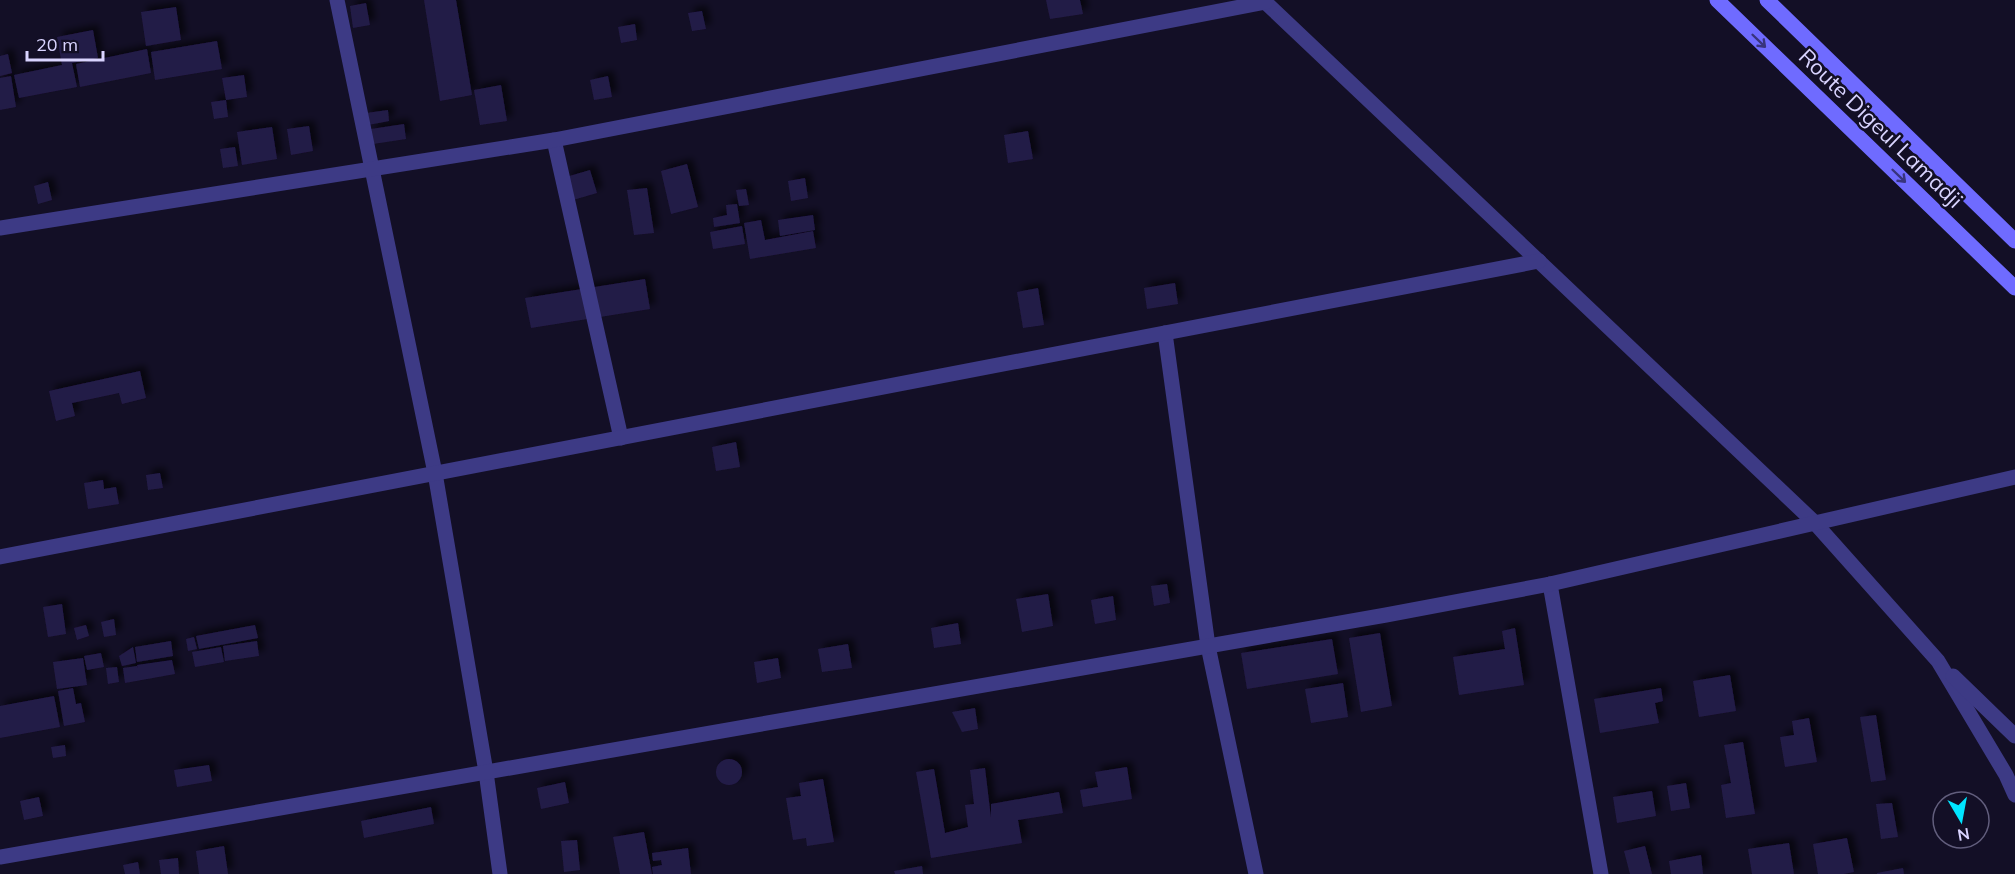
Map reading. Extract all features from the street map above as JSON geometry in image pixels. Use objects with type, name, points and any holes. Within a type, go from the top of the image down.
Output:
[{"type":"main road","name":"Route Digeul Lamadji","points":[[1717,0],[2015,288]]},
{"type":"main road","name":"Route Digeul Lamadji","points":[[1767,0],[2015,241]]},
{"type":"street","points":[[337,0],[435,473],[486,772],[500,874]]},
{"type":"street","points":[[0,228],[555,140],[1264,1],[1814,522],[1938,661],[2015,736]]},
{"type":"street","points":[[555,140],[621,438]]},
{"type":"street","points":[[0,557],[1539,261]]},
{"type":"street","points":[[1165,333],[1208,646],[1256,874]]},
{"type":"street","points":[[0,857],[1550,584],[2015,477]]},
{"type":"street","points":[[1550,584],[1601,874]]},
{"type":"street","points":[[1938,661],[2006,775],[2015,795]]},
{"type":"building","points":[[424,0],[456,0],[472,95],[440,101]]},
{"type":"building","points":[[1046,0],[1080,0],[1083,14],[1050,19]]},
{"type":"building","points":[[366,3],[370,25],[353,28],[350,6]]},
{"type":"building","points":[[176,7],[181,40],[146,46],[141,12]]},
{"type":"building","points":[[702,11],[706,29],[692,31],[688,13]]},
{"type":"building","points":[[635,24],[637,40],[621,43],[618,27]]},
{"type":"building","points":[[93,30],[98,58],[72,63],[77,87],[19,98],[14,75],[62,65],[57,37]]},
{"type":"building","points":[[217,41],[222,69],[155,80],[151,52]]},
{"type":"building","points":[[147,49],[151,73],[80,87],[76,64]]},
{"type":"building","points":[[8,54],[12,73],[0,76],[0,56]]},
{"type":"building","points":[[244,75],[247,97],[226,100],[222,78]]},
{"type":"building","points":[[11,76],[16,107],[0,110],[0,78]]},
{"type":"building","points":[[608,76],[612,97],[594,100],[590,80]]},
{"type":"building","points":[[501,85],[507,121],[480,125],[474,90]]},
{"type":"building","points":[[226,100],[228,117],[214,119],[211,102]]},
{"type":"building","points":[[388,110],[389,121],[368,125],[366,113]]},
{"type":"building","points":[[404,124],[406,139],[373,144],[371,129]]},
{"type":"building","points":[[309,126],[313,151],[291,155],[287,129]]},
{"type":"building","points":[[272,127],[277,159],[242,165],[237,132]]},
{"type":"building","points":[[1028,131],[1033,159],[1008,163],[1004,135]]},
{"type":"building","points":[[235,147],[238,166],[223,168],[220,149]]},
{"type":"building","points":[[687,164],[698,207],[671,214],[661,171]]},
{"type":"building","points":[[590,170],[597,193],[573,200],[566,177]]},
{"type":"building","points":[[805,178],[808,198],[791,201],[788,181]]},
{"type":"building","points":[[48,182],[52,200],[38,204],[34,186]]},
{"type":"building","points":[[647,188],[654,233],[634,235],[627,190]]},
{"type":"building","points":[[746,189],[749,205],[739,206],[736,190]]},
{"type":"building","points":[[737,204],[740,223],[714,227],[713,218],[727,215],[726,205]]},
{"type":"building","points":[[813,215],[815,230],[780,236],[778,220]]},
{"type":"building","points":[[761,220],[765,240],[813,231],[816,248],[750,259],[744,223]]},
{"type":"building","points":[[742,226],[745,244],[713,249],[710,232]]},
{"type":"building","points":[[645,279],[650,309],[531,328],[525,298]]},
{"type":"building","points":[[1175,283],[1178,304],[1147,309],[1144,288]]},
{"type":"building","points":[[1038,288],[1044,325],[1023,328],[1017,292]]},
{"type":"building","points":[[140,371],[146,398],[122,404],[119,393],[72,403],[75,416],[56,421],[49,391]]},
{"type":"building","points":[[736,442],[740,467],[716,471],[712,447]]},
{"type":"building","points":[[160,473],[163,488],[148,490],[146,475]]},
{"type":"building","points":[[103,480],[104,489],[116,487],[119,504],[88,509],[84,483]]},
{"type":"building","points":[[1167,584],[1170,603],[1154,606],[1151,586]]},
{"type":"building","points":[[1048,594],[1053,626],[1022,632],[1016,599]]},
{"type":"building","points":[[1113,596],[1116,620],[1095,624],[1091,600]]},
{"type":"building","points":[[62,604],[66,634],[48,637],[43,607]]},
{"type":"building","points":[[114,619],[116,635],[104,637],[101,622]]},
{"type":"building","points":[[958,623],[961,644],[934,648],[931,628]]},
{"type":"building","points":[[86,625],[89,636],[77,640],[74,628]]},
{"type":"building","points":[[255,625],[258,638],[199,649],[196,636]]},
{"type":"building","points":[[1515,628],[1524,685],[1459,695],[1453,657],[1505,649],[1502,631]]},
{"type":"building","points":[[1380,633],[1392,706],[1361,712],[1349,638]]},
{"type":"building","points":[[194,637],[197,649],[188,651],[186,639]]},
{"type":"building","points":[[1332,639],[1338,674],[1247,689],[1241,653]]},
{"type":"building","points":[[171,641],[173,656],[137,662],[135,647]]},
{"type":"building","points":[[257,641],[259,656],[225,661],[223,646]]},
{"type":"building","points":[[848,644],[852,668],[822,672],[818,649]]},
{"type":"building","points":[[133,647],[136,663],[122,666],[119,656]]},
{"type":"building","points":[[221,647],[224,662],[195,667],[192,652]]},
{"type":"building","points":[[101,653],[104,667],[87,670],[84,656]]},
{"type":"building","points":[[83,658],[87,685],[57,689],[53,662]]},
{"type":"building","points":[[778,658],[781,678],[757,683],[754,662]]},
{"type":"building","points":[[172,660],[175,674],[125,683],[123,668],[137,666],[138,668],[137,665]]},
{"type":"building","points":[[117,667],[119,682],[108,684],[106,668]]},
{"type":"building","points":[[1730,675],[1736,711],[1699,717],[1693,681]]},
{"type":"building","points":[[1343,683],[1348,717],[1311,723],[1305,689]]},
{"type":"building","points":[[73,688],[76,704],[81,703],[85,722],[64,726],[58,691]]},
{"type":"building","points":[[1661,688],[1663,701],[1655,703],[1659,723],[1600,733],[1594,699]]},
{"type":"building","points":[[54,696],[60,727],[0,738],[0,706]]},
{"type":"building","points":[[975,708],[978,729],[962,732],[952,712]]},
{"type":"building","points":[[1876,715],[1886,780],[1871,782],[1860,717]]},
{"type":"building","points":[[1809,718],[1817,762],[1785,767],[1780,737],[1794,735],[1792,721]]},
{"type":"building","points":[[1743,742],[1755,814],[1726,818],[1721,785],[1731,783],[1724,745]]},
{"type":"building","points":[[65,745],[66,756],[53,758],[51,747]]},
{"type":"building","points":[[729,759],[738,763],[742,772],[738,781],[729,785],[720,781],[716,772],[720,763]]},
{"type":"building","points":[[209,765],[212,781],[177,787],[174,770]]},
{"type":"building","points":[[1127,767],[1132,799],[1083,807],[1080,790],[1098,787],[1095,772]]},
{"type":"building","points":[[985,768],[991,818],[991,804],[1059,792],[1063,813],[1018,820],[1022,843],[931,858],[916,772],[934,769],[945,833],[968,827],[965,805],[974,804],[970,770]]},
{"type":"building","points":[[823,779],[834,842],[807,846],[806,838],[793,840],[786,798],[801,796],[799,783]]},
{"type":"building","points":[[565,782],[569,803],[541,809],[537,788]]},
{"type":"building","points":[[1686,783],[1690,808],[1671,811],[1667,786]]},
{"type":"building","points":[[1652,791],[1656,816],[1617,823],[1613,797]]},
{"type":"building","points":[[39,797],[43,816],[24,820],[20,801]]},
{"type":"building","points":[[1892,803],[1898,837],[1881,839],[1876,804]]},
{"type":"building","points":[[431,807],[434,824],[364,838],[361,821]]},
{"type":"building","points":[[644,832],[652,874],[620,874],[613,837]]},
{"type":"building","points":[[1847,838],[1854,872],[1818,874],[1813,844]]},
{"type":"building","points":[[577,840],[580,870],[564,872],[561,841]]},
{"type":"building","points":[[1789,843],[1794,874],[1752,874],[1748,849]]},
{"type":"building","points":[[224,846],[228,874],[199,874],[196,851]]},
{"type":"building","points":[[1645,846],[1652,874],[1630,874],[1624,851]]},
{"type":"building","points":[[688,848],[691,874],[653,874],[652,867],[662,865],[661,860],[653,861],[652,853]]},
{"type":"building","points":[[1701,855],[1703,874],[1671,874],[1669,861]]},
{"type":"building","points":[[178,858],[179,874],[161,874],[159,860]]},
{"type":"building","points":[[138,862],[140,874],[125,874],[123,865]]},
{"type":"building","points":[[922,866],[923,874],[895,874],[894,871]]},
{"type":"building","points":[[1903,868],[1904,874],[1877,874],[1877,873]]}]
